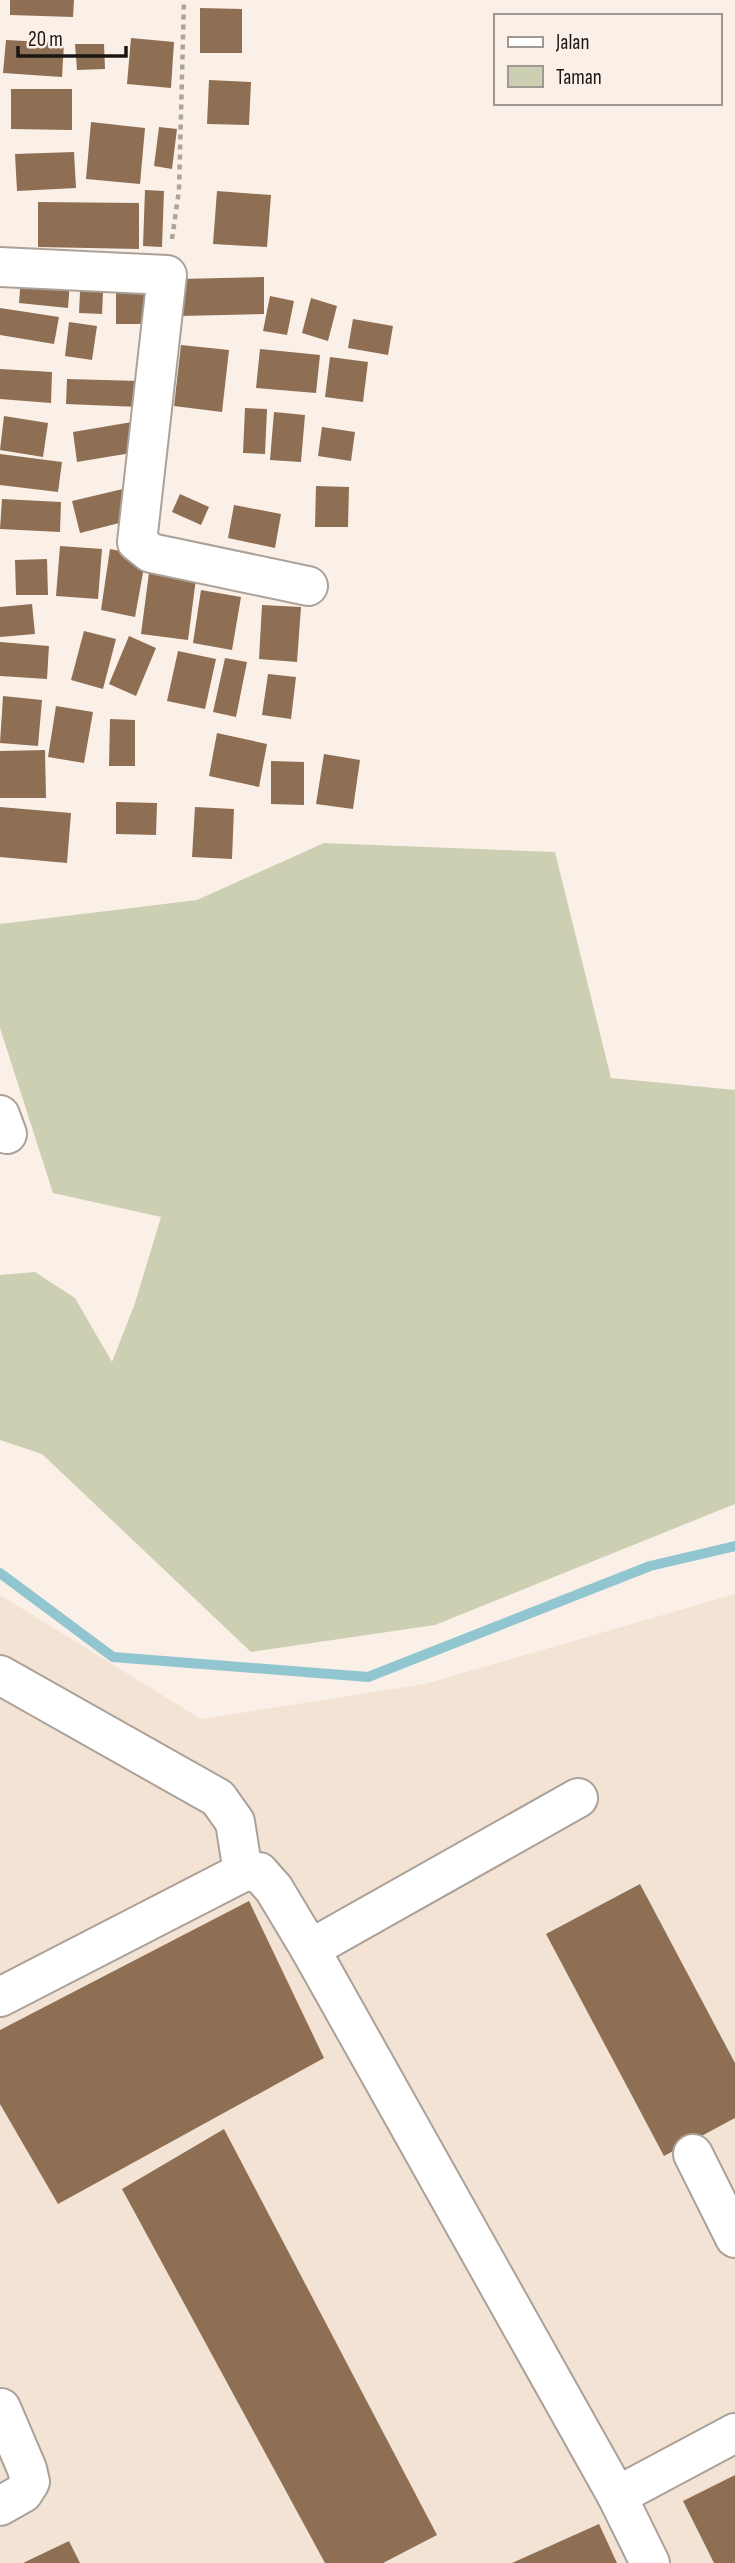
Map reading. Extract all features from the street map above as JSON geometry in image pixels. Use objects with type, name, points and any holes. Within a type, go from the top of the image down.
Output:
[{"type":"street","points":[[0,267],[167,275],[137,542],[150,553],[308,586]]},
{"type":"street","points":[[0,1675],[218,1798],[235,1822],[243,1872]]},
{"type":"street","points":[[310,1949],[578,1798]]},
{"type":"street","points":[[0,1997],[243,1872],[259,1872],[274,1889],[310,1949],[617,2496],[650,2563]]},
{"type":"street","points":[[693,2154],[735,2238]]},
{"type":"street","points":[[0,2506],[23,2493],[30,2482],[1,2408]]},
{"type":"street","points":[[617,2496],[735,2433]]},
{"type":"path","points":[[167,275],[178,190],[184,0]]},
{"type":"shaded area","points":[[735,1594],[735,2563],[0,2563],[0,1595],[201,1719],[425,1684]]},
{"type":"green space","points":[[324,843],[555,852],[611,1078],[735,1090],[735,1504],[435,1625],[251,1652],[42,1454],[0,1440],[0,1275],[35,1272],[75,1298],[112,1362],[135,1303],[161,1217],[53,1193],[0,1028],[0,924],[197,900]]},
{"type":"building","points":[[10,0],[74,0],[73,17],[10,15]]},
{"type":"building","points":[[200,8],[242,9],[242,53],[200,53]]},
{"type":"building","points":[[131,38],[174,42],[171,88],[127,84]]},
{"type":"building","points":[[6,40],[64,43],[62,77],[3,73]]},
{"type":"building","points":[[75,44],[104,44],[105,69],[77,70]]},
{"type":"building","points":[[209,80],[251,82],[249,125],[207,124]]},
{"type":"building","points":[[11,89],[72,89],[72,130],[11,129]]},
{"type":"building","points":[[91,122],[145,128],[140,184],[86,179]]},
{"type":"building","points":[[159,127],[177,129],[172,169],[154,166]]},
{"type":"building","points":[[74,152],[76,188],[17,191],[15,154]]},
{"type":"building","points":[[145,190],[164,191],[162,247],[143,246]]},
{"type":"building","points":[[217,191],[271,195],[267,247],[213,244]]},
{"type":"building","points":[[38,202],[139,203],[139,249],[38,247]]},
{"type":"building","points":[[81,271],[104,272],[102,314],[79,313]]},
{"type":"building","points":[[21,277],[70,281],[68,308],[19,303]]},
{"type":"building","points":[[264,277],[264,314],[180,316],[179,279]]},
{"type":"building","points":[[116,293],[153,293],[153,324],[116,324]]},
{"type":"building","points":[[270,296],[294,301],[287,335],[263,331]]},
{"type":"building","points":[[311,298],[337,306],[328,341],[302,333]]},
{"type":"building","points":[[0,308],[59,317],[54,344],[0,335]]},
{"type":"building","points":[[353,319],[393,326],[388,355],[348,348]]},
{"type":"building","points":[[69,322],[97,326],[92,360],[65,356]]},
{"type":"building","points":[[181,345],[229,350],[222,412],[174,406]]},
{"type":"building","points":[[260,349],[320,355],[316,393],[256,388]]},
{"type":"building","points":[[330,357],[368,362],[363,402],[325,397]]},
{"type":"building","points":[[0,369],[52,372],[51,403],[0,399]]},
{"type":"building","points":[[67,379],[140,381],[139,407],[66,404]]},
{"type":"building","points":[[245,408],[267,409],[265,454],[243,453]]},
{"type":"building","points":[[274,412],[305,415],[301,462],[270,460]]},
{"type":"building","points":[[4,416],[48,423],[43,457],[0,450]]},
{"type":"building","points":[[132,422],[137,452],[77,462],[73,432]]},
{"type":"building","points":[[322,427],[355,432],[351,461],[318,456]]},
{"type":"building","points":[[0,454],[62,462],[58,492],[0,485]]},
{"type":"building","points":[[316,486],[349,487],[348,527],[315,527]]},
{"type":"building","points":[[127,488],[135,519],[80,533],[72,501]]},
{"type":"building","points":[[180,494],[209,507],[201,525],[172,512]]},
{"type":"building","points":[[2,499],[61,502],[60,532],[0,529]]},
{"type":"building","points":[[234,505],[281,514],[275,548],[228,538]]},
{"type":"building","points":[[60,546],[102,549],[98,599],[56,596]]},
{"type":"building","points":[[110,549],[146,556],[135,617],[101,610]]},
{"type":"building","points":[[47,559],[48,595],[16,595],[15,560]]},
{"type":"building","points":[[150,565],[197,571],[188,640],[141,634]]},
{"type":"building","points":[[201,590],[241,597],[232,650],[193,643]]},
{"type":"building","points":[[32,604],[35,634],[0,637],[0,607]]},
{"type":"building","points":[[262,605],[301,607],[297,662],[259,659]]},
{"type":"building","points":[[84,631],[116,639],[103,689],[71,680]]},
{"type":"building","points":[[129,636],[156,648],[136,696],[109,684]]},
{"type":"building","points":[[0,642],[49,646],[47,679],[0,676]]},
{"type":"building","points":[[178,651],[216,659],[205,709],[167,701]]},
{"type":"building","points":[[225,658],[247,662],[236,717],[213,712]]},
{"type":"building","points":[[268,674],[296,677],[291,719],[262,715]]},
{"type":"building","points":[[3,696],[42,700],[38,746],[0,743]]},
{"type":"building","points":[[56,706],[93,712],[84,763],[48,757]]},
{"type":"building","points":[[110,719],[135,720],[135,766],[109,766]]},
{"type":"building","points":[[217,733],[267,744],[259,787],[209,776]]},
{"type":"building","points":[[45,750],[46,798],[0,798],[0,751]]},
{"type":"building","points":[[324,754],[360,760],[353,809],[316,804]]},
{"type":"building","points":[[271,761],[304,762],[304,805],[271,804]]},
{"type":"building","points":[[116,802],[157,803],[156,835],[116,834]]},
{"type":"building","points":[[0,807],[71,813],[67,863],[0,857]]},
{"type":"building","points":[[195,807],[234,809],[232,859],[192,857]]},
{"type":"building","points":[[640,1884],[735,2063],[735,2118],[664,2156],[546,1934]]},
{"type":"building","points":[[249,1901],[324,2058],[58,2204],[0,2104],[0,2030]]},
{"type":"building","points":[[224,2129],[437,2535],[383,2563],[325,2563],[122,2189]]},
{"type":"building","points":[[735,2475],[735,2563],[714,2563],[683,2501]]},
{"type":"building","points":[[599,2524],[617,2563],[512,2563]]},
{"type":"building","points":[[69,2541],[80,2563],[23,2563]]},
{"type":"waterway","points":[[0,1573],[113,1657],[368,1677],[650,1566],[735,1546]]}]
